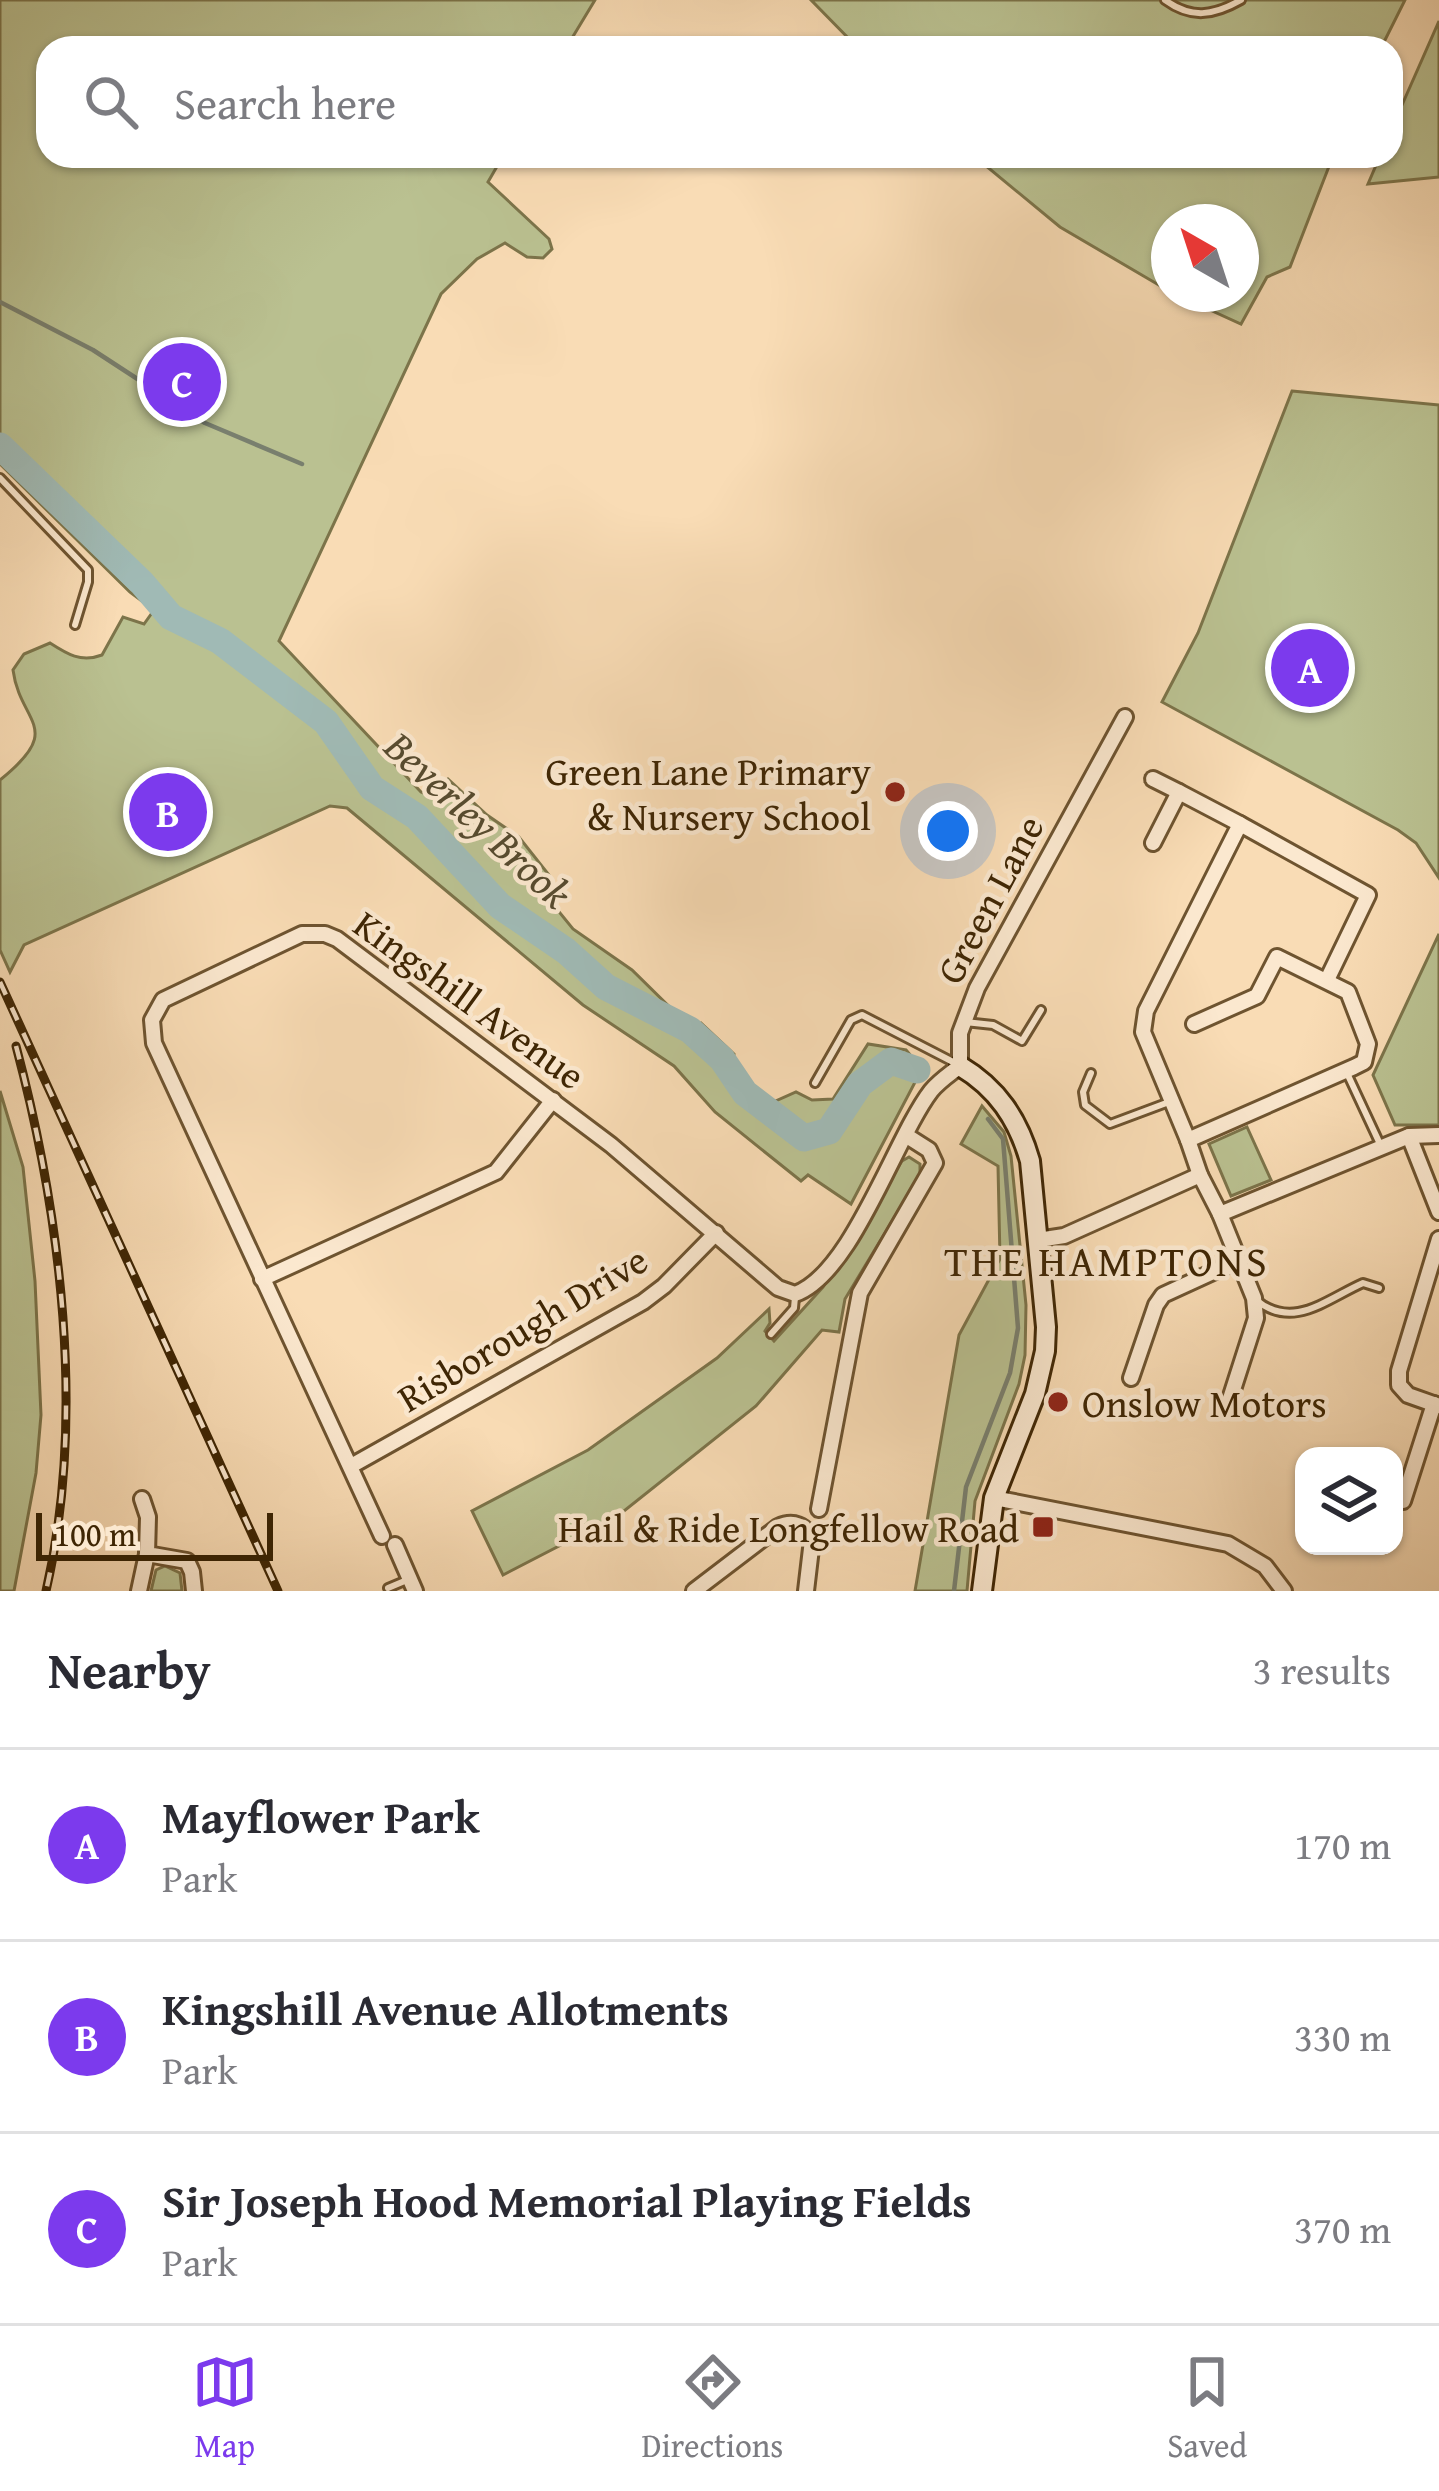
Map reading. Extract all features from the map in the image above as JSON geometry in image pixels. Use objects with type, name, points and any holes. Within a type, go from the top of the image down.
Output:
[{"type":"street","name":"Green Lane","points":[[960,1066],[963,1022],[986,970],[1125,717]]},
{"type":"street","points":[[1153,779],[1368,895],[1328,980]]},
{"type":"street","points":[[1153,843],[1179,792]]},
{"type":"street","points":[[1230,1400],[1256,1318],[1254,1298],[1143,1032],[1146,1011],[1240,824]]},
{"type":"street","name":"Kingshill Avenue","points":[[413,1585],[351,1466],[154,1043],[152,1020],[171,994],[302,934],[337,939],[553,1100],[778,1288],[795,1294]]},
{"type":"street","points":[[1188,1140],[1364,1062],[1368,1044],[1348,992],[1277,957],[1257,996],[1194,1024]]},
{"type":"street","points":[[795,1294],[812,1285],[837,1254],[929,1093],[960,1066],[989,1087],[1019,1130],[1030,1161],[1045,1351],[1035,1394],[994,1498],[982,1591]]},
{"type":"street","points":[[262,1279],[496,1172],[553,1100]]},
{"type":"street","points":[[819,1509],[860,1293],[934,1162],[929,1150],[907,1136]]},
{"type":"street","points":[[1409,1136],[1439,1212]]},
{"type":"street","points":[[1220,1214],[1409,1136],[1439,1136]]},
{"type":"street","points":[[1038,1240],[1064,1236],[1200,1175]]},
{"type":"street","name":"Risborough Drive","points":[[351,1466],[643,1302],[716,1233]]},
{"type":"street","points":[[1403,1501],[1437,1405],[1408,1394],[1399,1385],[1399,1371],[1439,1241]]},
{"type":"street","points":[[1131,1378],[1163,1295],[1237,1261]]},
{"type":"street","points":[[994,1498],[1228,1544],[1265,1566],[1284,1591]]},
{"type":"street","points":[[139,1591],[147,1554],[148,1517],[142,1499]]},
{"type":"street","points":[[694,1591],[778,1527],[793,1523],[809,1532],[813,1548],[806,1591]]},
{"type":"street","points":[[147,1554],[187,1561],[194,1591]]},
{"type":"lane","points":[[1165,0],[1182,13],[1194,14],[1212,14],[1241,0]]},
{"type":"lane","points":[[0,478],[88,570],[75,625]]},
{"type":"lane","points":[[963,1022],[993,1024],[1022,1041],[1041,1010]]},
{"type":"lane","points":[[814,1083],[850,1020],[862,1016],[960,1066]]},
{"type":"lane","points":[[1346,1071],[1381,1148]]},
{"type":"lane","points":[[1091,1073],[1083,1092],[1085,1106],[1110,1124],[1172,1101]]},
{"type":"lane","points":[[1254,1298],[1273,1314],[1291,1316],[1364,1283],[1379,1288]]},
{"type":"lane","points":[[771,1334],[794,1308],[795,1294]]},
{"type":"lane","points":[[388,1588],[413,1585]]},
{"type":"green space","points":[[0,0],[595,0],[573,36],[36,36],[36,168],[496,168],[488,182],[549,239],[552,249],[543,258],[527,257],[505,243],[477,259],[441,294],[279,641],[421,792],[431,796],[448,779],[519,837],[549,875],[551,902],[573,929],[632,970],[691,1028],[701,1023],[734,1054],[732,1070],[771,1103],[796,1092],[812,1100],[833,1099],[868,1044],[906,1050],[922,1069],[851,1204],[808,1175],[801,1181],[715,1112],[674,1066],[583,1005],[347,808],[330,806],[24,945],[10,972],[0,950],[0,780],[20,762],[35,736],[13,670],[24,654],[50,643],[81,658],[102,655],[123,617],[144,624],[154,610],[0,464]]},
{"type":"green space","points":[[811,0],[1405,0],[1387,36],[846,36]]},
{"type":"green space","points":[[1439,21],[1439,177],[1368,184],[1375,168],[1403,168],[1403,103]]},
{"type":"green space","points":[[989,168],[1328,168],[1290,267],[1267,277],[1259,291],[1259,204],[1151,204],[1151,280],[1060,227]]},
{"type":"green space","points":[[1215,312],[1248,312],[1241,324]]},
{"type":"green space","points":[[1292,391],[1439,405],[1439,878],[1416,843],[1398,830],[1162,702],[1198,633]]},
{"type":"green space","points":[[1439,934],[1439,1125],[1395,1125],[1373,1075]]},
{"type":"green space","points":[[0,1091],[23,1167],[35,1281],[41,1415],[36,1473],[14,1591],[0,1591]]},
{"type":"green space","points":[[982,1106],[1004,1132],[1011,1156],[1026,1305],[1025,1355],[1019,1384],[975,1501],[967,1591],[915,1591],[959,1335],[1000,1259],[998,1166],[961,1144]]},
{"type":"green space","points":[[1247,1127],[1271,1180],[1231,1196],[1209,1144]]},
{"type":"green space","points":[[909,1157],[920,1164],[920,1175],[845,1299],[839,1332],[822,1330],[756,1406],[619,1515],[503,1575],[472,1511],[588,1450],[717,1358],[769,1309],[765,1331],[774,1341],[823,1287],[902,1161]]},
{"type":"green space","points":[[165,1566],[180,1573],[182,1591],[151,1591],[156,1570]]},
{"type":"waterway","points":[[0,302],[93,350],[205,423],[302,464]]},
{"type":"waterway","name":"Beverley Brook","points":[[0,446],[171,617],[220,641],[326,722],[372,788],[417,817],[500,906],[566,951],[606,987],[690,1030],[722,1059],[745,1093],[804,1138],[829,1131],[860,1084],[891,1061],[917,1070]]},
{"type":"waterway","name":"Beverley Brook","points":[[954,1591],[966,1487],[1010,1373],[1018,1328],[1003,1139],[988,1119]]},
{"type":"railway","points":[[0,982],[278,1591]]},
{"type":"railway","points":[[16,1046],[45,1178],[63,1317],[65,1456],[46,1591]]},
{"type":"place","name":"Sir Joseph Hood Memorial Playing Fields","points":[[182,382]]},
{"type":"place","name":"Mayflower Park","points":[[1310,668]]},
{"type":"place","name":"Green Lane Primary & Nursery School","points":[[895,792]]},
{"type":"place","name":"Kingshill Avenue Allotments","points":[[168,812]]},
{"type":"place","name":"Onslow Motors","points":[[1058,1402]]},
{"type":"place","name":"Hail & Ride Longfellow Road","points":[[1043,1527]]},
{"type":"district","name":"THE HAMPTONS","points":[[1107,1260]]}]
